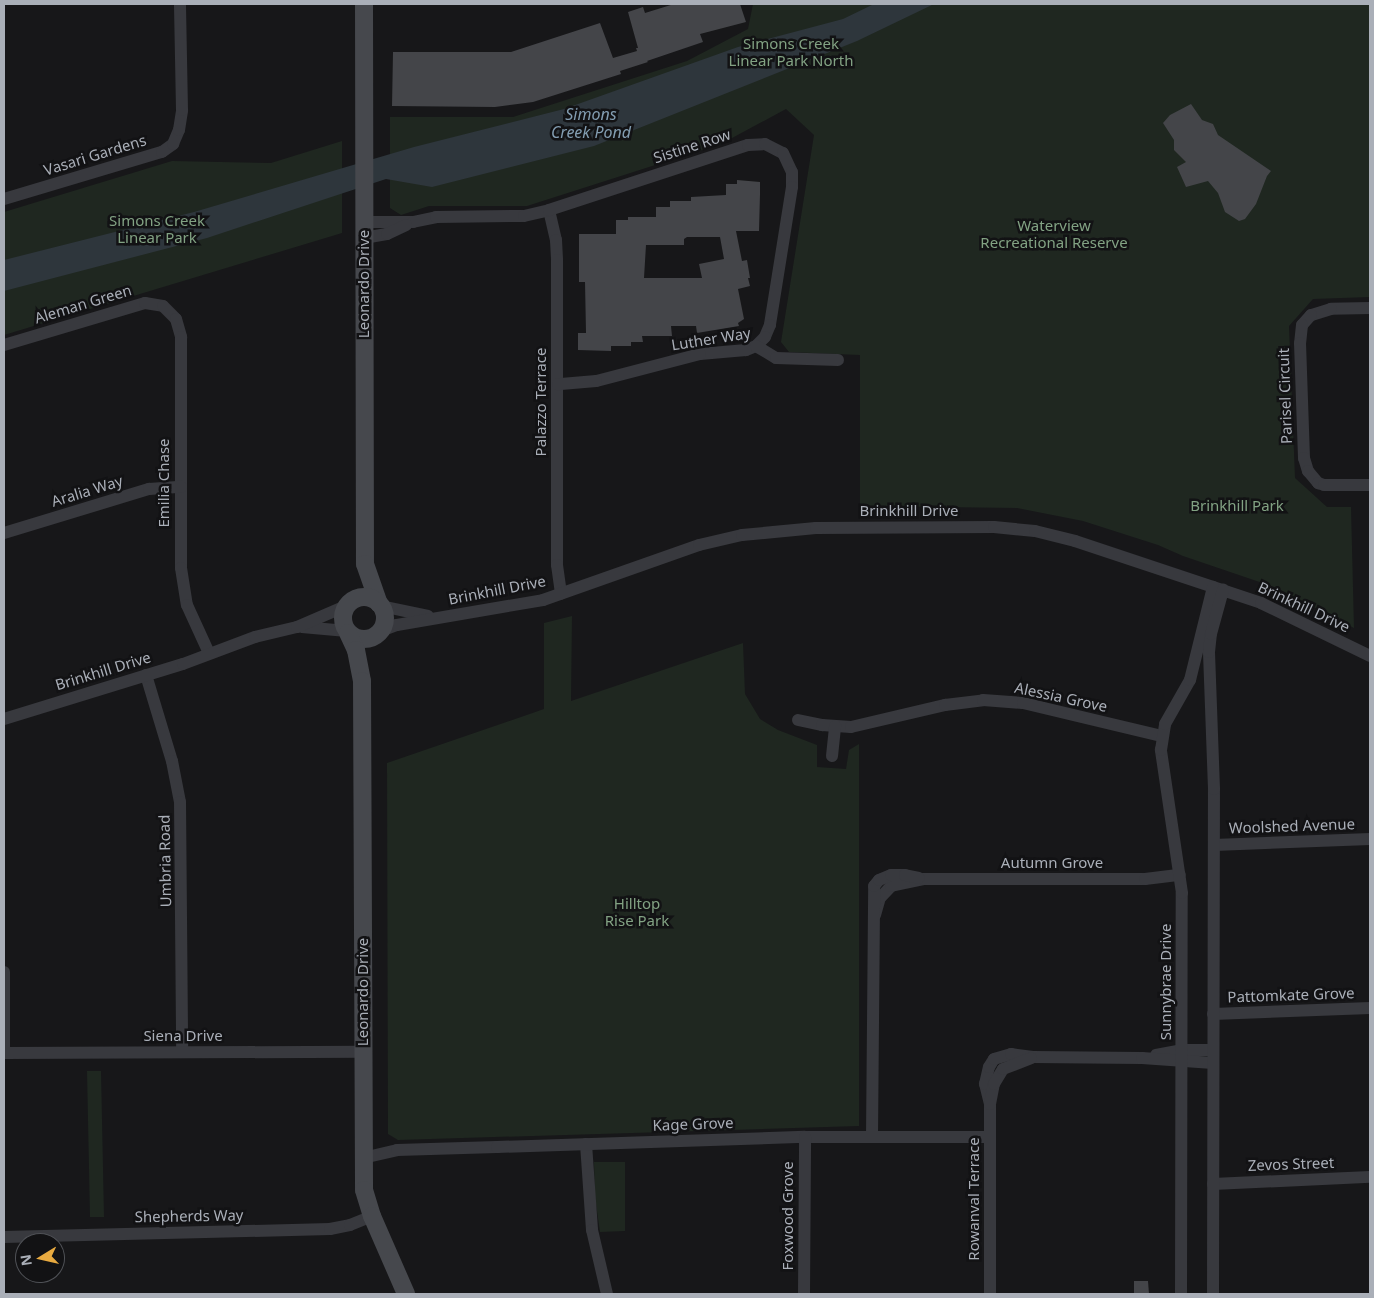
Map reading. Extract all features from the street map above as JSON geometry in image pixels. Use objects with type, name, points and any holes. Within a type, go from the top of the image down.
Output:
[{"type":"street","name":"Vasari Gardens","points":[[4,199],[162,152],[173,144],[179,130],[182,110],[180,4]]},
{"type":"street","name":"Leonardo Drive","points":[[364,4],[365,564],[380,605]]},
{"type":"street","name":"Sistine Row","points":[[364,230],[387,234],[413,222],[436,217],[524,216],[549,210],[748,145],[765,144],[779,150],[789,162],[792,187],[770,325],[765,337],[756,346]]},
{"type":"street","name":"Palazzo Terrace","points":[[549,210],[556,240],[558,384],[557,565],[561,594]]},
{"type":"street","name":"Aleman Green","points":[[4,344],[145,302],[154,303],[171,311]]},
{"type":"street","name":"Parisel Circuit","points":[[1370,308],[1330,309],[1311,315],[1302,324],[1300,343],[1304,458],[1308,471],[1318,483],[1324,486],[1370,485]]},
{"type":"street","name":"Emilia Chase","points":[[171,311],[180,326],[181,338],[183,589],[192,620],[209,653]]},
{"type":"street","name":"Luther Way","points":[[558,384],[596,381],[700,354],[718,351],[736,352],[756,346],[776,358],[838,360]]},
{"type":"street","name":"Aralia Way","points":[[4,533],[149,489],[181,487]]},
{"type":"street","name":"Brinkhill Drive","points":[[380,632],[397,625],[436,617],[505,608],[543,600],[699,545],[764,532],[816,528],[994,527],[1035,531],[1074,541],[1218,589],[1285,614],[1370,656]]},
{"type":"street","name":"Leonardo Drive","points":[[347,605],[365,564]]},
{"type":"street","points":[[1213,1294],[1214,757],[1210,682],[1211,634],[1218,589]]},
{"type":"street","name":"Sunnybrae Drive","points":[[1181,1294],[1182,893],[1163,774],[1162,736],[1165,724],[1190,680],[1218,589]]},
{"type":"street","points":[[367,597],[380,605],[385,618],[380,632],[367,639],[360,639],[348,632],[342,618],[347,605],[353,600],[367,597]]},
{"type":"street","name":"Brinkhill Drive","points":[[4,718],[184,664],[255,637],[297,627],[347,605]]},
{"type":"street","name":"Brinkhill Drive","points":[[380,605],[436,617]]},
{"type":"street","name":"Brinkhill Drive","points":[[297,627],[348,632]]},
{"type":"street","name":"Leonardo Drive","points":[[348,632],[356,650],[362,681],[364,1190],[372,1216],[406,1294]]},
{"type":"street","name":"Leonardo Drive","points":[[362,681],[371,650],[380,632]]},
{"type":"street","name":"Umbria Road","points":[[146,676],[172,761],[180,802],[182,1052]]},
{"type":"street","points":[[1190,680],[1210,682]]},
{"type":"street","name":"Alessia Grove","points":[[798,720],[851,727],[945,705],[983,700],[1022,703],[1162,736]]},
{"type":"street","points":[[832,756],[834,726]]},
{"type":"street","name":"Woolshed Avenue","points":[[1214,845],[1370,839]]},
{"type":"street","name":"Autumn Grove","points":[[872,1137],[874,886],[879,880],[892,875],[905,875],[923,879],[1145,879],[1180,875]]},
{"type":"street","points":[[4,972],[4,1053]]},
{"type":"street","name":"Pattomkate Grove","points":[[1214,1014],[1370,1008]]},
{"type":"street","name":"Rowanval Terrace","points":[[990,1294],[990,1104],[985,1084],[989,1067],[994,1060],[1010,1054],[1033,1058],[1142,1058],[1182,1056],[1213,1050]]},
{"type":"street","name":"Siena Drive","points":[[4,1053],[363,1052]]},
{"type":"street","name":"Rowanval Terrace","points":[[1182,1056],[1213,1063]]},
{"type":"street","name":"Kage Grove","points":[[363,1151],[805,1137],[990,1137]]},
{"type":"street","name":"Foxwood Grove","points":[[804,1294],[805,1137]]},
{"type":"street","points":[[586,1144],[592,1230],[607,1294]]},
{"type":"street","name":"Zevos Street","points":[[1213,1184],[1370,1177]]},
{"type":"street","name":"Shepherds Way","points":[[4,1237],[330,1229],[350,1225],[372,1216]]},
{"type":"green space","name":"Waterview Recreational Reserve","points":[[753,4],[1370,4],[1370,297],[1313,299],[1289,326],[1295,478],[1327,507],[1351,507],[1354,628],[1277,588],[1183,556],[1158,545],[1083,521],[1017,508],[860,506],[860,355],[789,352],[781,342],[814,135],[786,109],[721,144],[527,206],[429,206],[401,215],[390,208],[390,117],[513,117],[687,61],[748,29]]},
{"type":"green space","name":"Simons Creek Linear Park","points":[[342,141],[342,233],[4,335],[4,212],[172,161],[271,163]]},
{"type":"green space","name":"Hilltop Rise Park","points":[[572,616],[571,701],[743,643],[745,694],[760,719],[778,730],[817,745],[817,767],[846,769],[849,750],[859,744],[859,1126],[398,1140],[388,1134],[387,763],[544,709],[544,623]]},
{"type":"green space","points":[[87,1071],[101,1071],[104,1217],[90,1217]]},
{"type":"green space","points":[[594,1162],[625,1162],[625,1231],[600,1232],[595,1197]]},
{"type":"water","name":"Simons Creek Pond","points":[[874,4],[934,4],[857,41],[594,146],[432,187],[386,179],[207,238],[4,291],[4,260],[194,212],[414,147],[564,109],[738,47],[843,19]]},
{"type":"building","points":[[674,4],[740,4],[746,22],[700,34],[703,42],[620,71],[621,74],[533,102],[495,107],[392,106],[393,52],[511,52],[600,23],[613,58],[637,51],[636,48],[638,48],[628,12],[643,7],[645,13]]},
{"type":"building","points":[[1191,104],[1202,120],[1213,124],[1218,135],[1271,171],[1267,176],[1256,204],[1245,219],[1239,221],[1225,212],[1218,193],[1208,181],[1186,187],[1177,167],[1186,162],[1174,150],[1174,140],[1163,123],[1170,115]]},
{"type":"building","points":[[737,180],[760,182],[759,231],[736,231],[742,261],[747,260],[750,278],[748,278],[750,286],[738,289],[744,319],[738,323],[739,326],[697,333],[696,326],[671,326],[672,336],[642,336],[643,342],[631,342],[631,346],[611,346],[611,351],[578,350],[578,333],[586,333],[585,282],[579,282],[579,234],[616,234],[616,220],[628,220],[628,217],[656,217],[656,207],[670,207],[670,201],[691,201],[691,197],[726,195],[726,184],[737,184]],"holes":[[[687,237],[720,237],[724,259],[699,264],[702,278],[644,278],[646,245],[684,245],[684,239]]]},
{"type":"building","points":[[1134,1281],[1148,1281],[1149,1294],[1134,1294]]},
{"type":"park label","name":"Simons Creek Linear Park North","points":[[791,52]]},
{"type":"park label","name":"Brinkhill Park","points":[[1237,506]]}]
